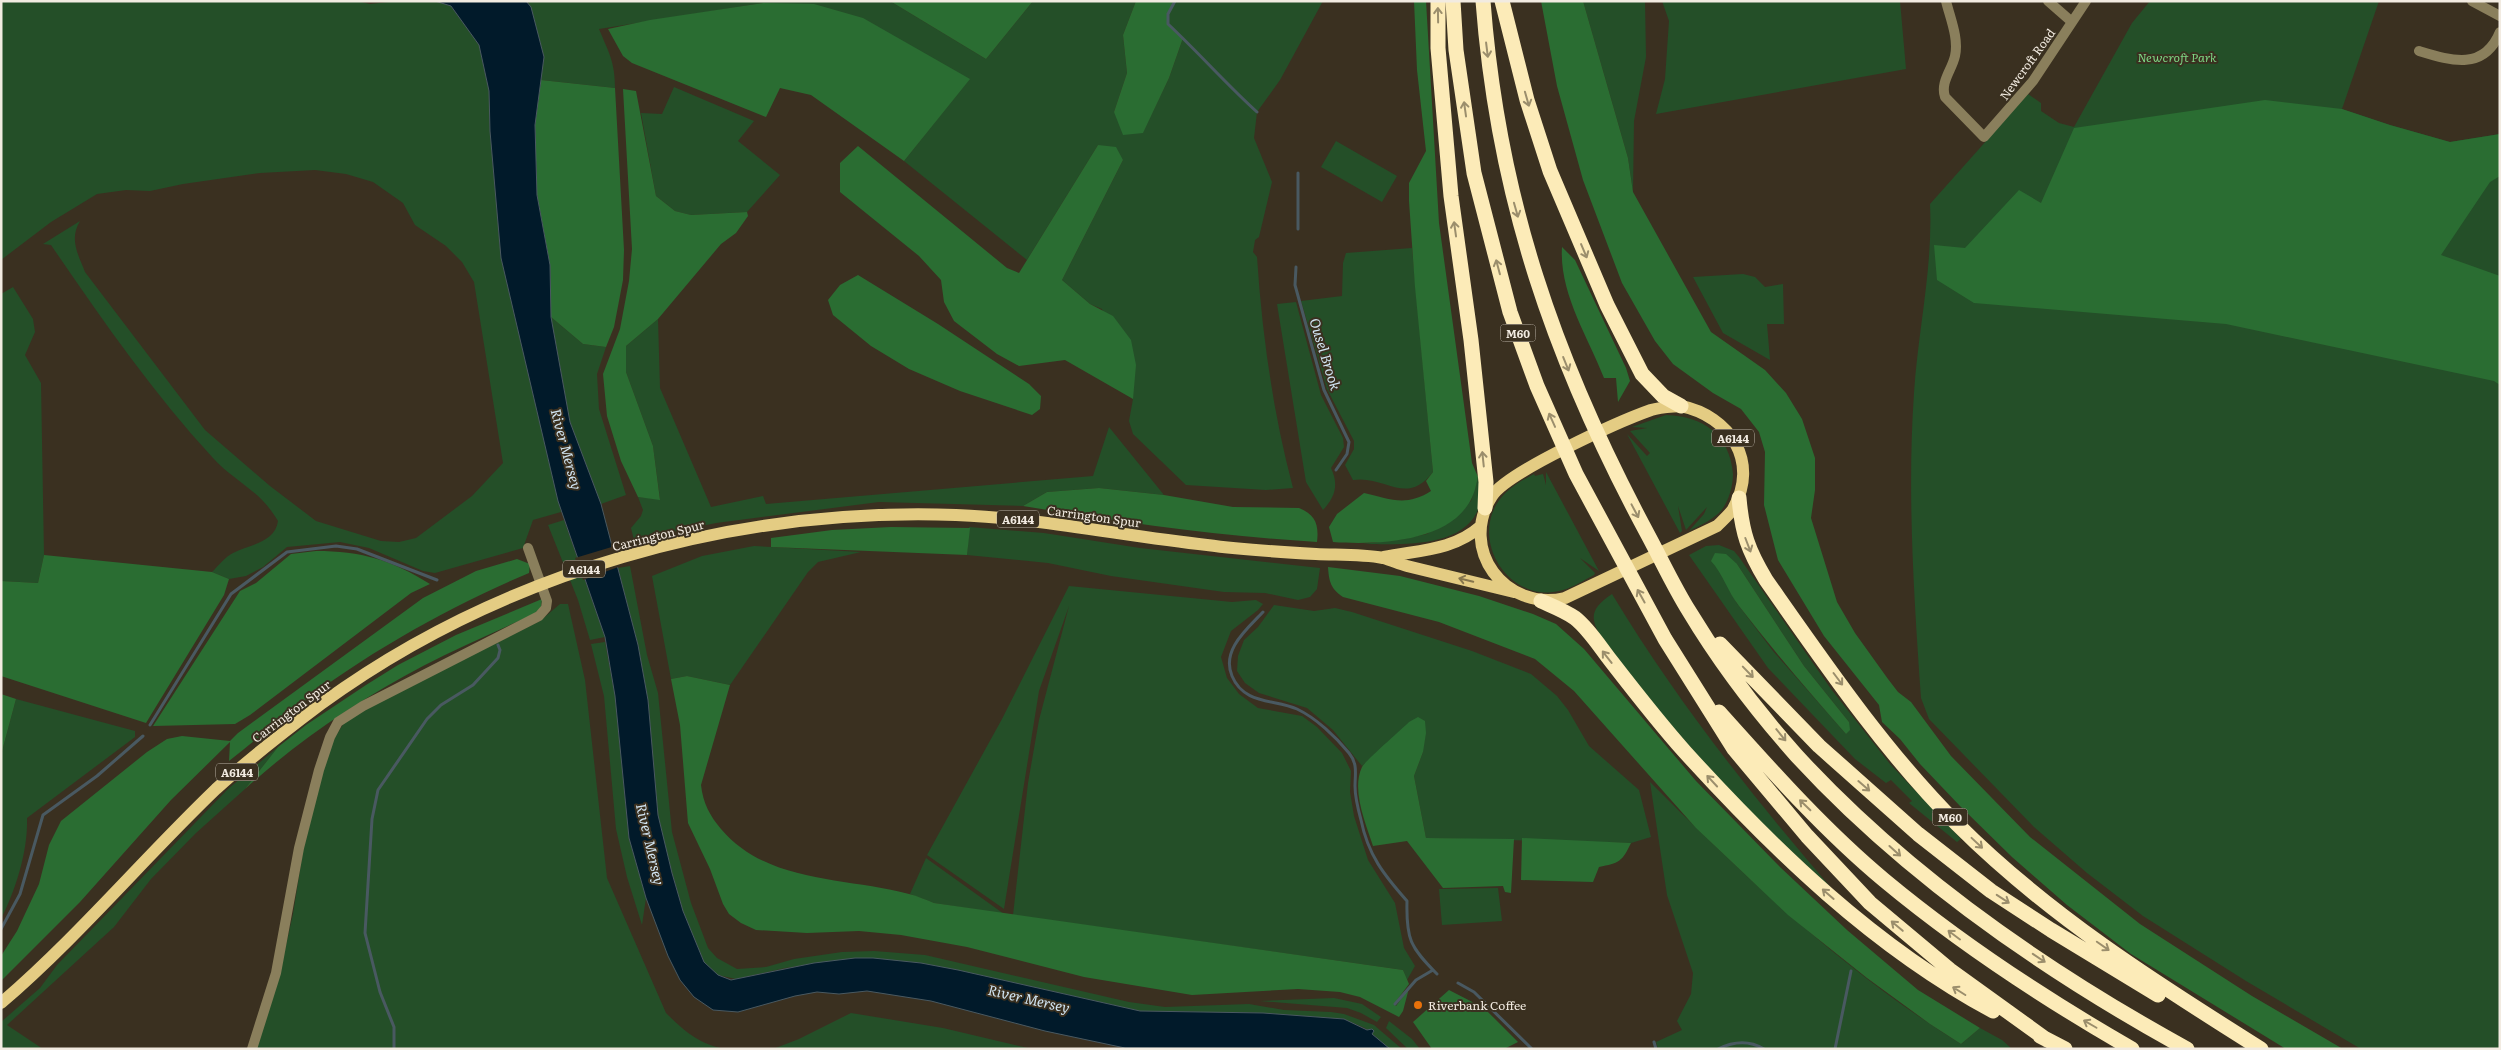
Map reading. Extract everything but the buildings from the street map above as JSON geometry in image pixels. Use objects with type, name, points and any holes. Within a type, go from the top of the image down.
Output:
[{"type":"highway","points":[[1438,1],[1438,48],[1451,196],[1486,482],[1485,508]]},
{"type":"highway","name":"M60","points":[[1453,1],[1456,50],[1474,173],[1510,312],[1537,386],[1576,474],[1665,639],[1734,749],[1807,836],[1864,896],[1950,970],[2047,1040]]},
{"type":"highway","name":"M60","points":[[1483,1],[1486,46],[1498,125],[1513,202],[1536,280],[1559,348],[1609,462],[1690,612],[1737,681],[1796,754],[1899,854],[1970,909],[2040,959],[2187,1049]]},
{"type":"highway","points":[[1502,1],[1526,100],[1550,171],[1607,304],[1642,374],[1663,396],[1681,406]]},
{"type":"highway","name":"M60","points":[[1739,498],[1742,531],[1752,558],[1766,580],[1892,751],[1957,824],[2023,886],[2094,940],[2156,983],[2261,1049]]},
{"type":"highway","name":"M60","points":[[1541,601],[1567,614],[1582,625],[1651,712],[1704,773],[1779,849],[1826,892],[1874,932],[1940,979],[2065,1049]]},
{"type":"highway","name":"M60","points":[[1690,612],[1819,746],[1918,834],[1991,891],[2126,977],[2253,1049]]},
{"type":"highway","name":"M60","points":[[1665,639],[1712,703],[1774,774],[1883,879],[1992,962],[2077,1017],[2132,1049]]},
{"type":"main road","name":"A6144","points":[[1681,406],[1704,413],[1725,428],[1740,454],[1743,467],[1739,498],[1732,511],[1717,526],[1683,544],[1565,598],[1541,601],[1514,592],[1491,570],[1483,554],[1481,526],[1485,508],[1498,488],[1523,470],[1652,410],[1681,406]]},
{"type":"main road","name":"Carrington Spur","points":[[1,1003],[51,957],[216,790],[269,743],[324,701],[391,657],[514,595],[594,566],[656,548],[720,534],[783,524],[914,514],[1031,520],[1206,545],[1381,558],[1514,592]]},
{"type":"main road","name":"Carrington Spur","points":[[1381,558],[1449,545],[1465,538],[1481,526]]},
{"type":"street","name":"Newcroft Road","points":[[1946,1],[1956,46],[1955,56],[1944,85],[1944,97],[1984,137],[2033,81],[2086,1]]},
{"type":"street","points":[[2048,1],[2072,22]]},
{"type":"street","points":[[2472,1],[2500,16]]},
{"type":"street","points":[[2419,51],[2437,57],[2473,59],[2485,55],[2495,45],[2500,32]]},
{"type":"street","points":[[252,1049],[276,973],[299,848],[319,770],[330,737],[338,722],[363,706],[539,616],[546,608],[547,602],[528,548]]},
{"type":"green space","points":[[1,1],[357,1],[370,4],[398,1],[435,1],[451,6],[479,45],[489,91],[490,131],[501,258],[561,512],[533,520],[523,548],[435,573],[423,571],[369,548],[340,542],[287,547],[263,567],[246,576],[229,579],[212,572],[230,555],[267,538],[276,528],[278,521],[263,501],[221,466],[191,433],[148,381],[51,245],[43,244],[80,221],[75,234],[75,240],[77,253],[85,272],[205,430],[270,486],[316,521],[381,541],[399,542],[416,538],[472,496],[503,463],[474,282],[462,262],[446,246],[415,225],[403,203],[373,182],[346,174],[315,170],[260,173],[183,184],[150,191],[126,190],[97,194],[51,222],[1,260]]},
{"type":"green space","points":[[528,1],[890,1],[986,59],[1033,1],[1136,1],[1123,35],[1127,73],[1114,112],[1143,132],[1169,78],[1183,38],[1168,24],[1167,19],[1175,1],[1323,1],[1280,80],[1257,112],[1254,138],[1272,182],[1259,237],[1255,240],[1253,252],[1257,257],[1265,344],[1274,402],[1293,488],[1266,490],[1186,485],[1133,434],[1129,421],[1133,399],[1102,309],[1090,304],[1062,280],[1123,160],[1098,145],[1027,260],[904,161],[969,79],[763,3],[599,29],[613,64],[615,88],[541,80],[544,57]]},
{"type":"green space","points":[[890,1],[1033,1],[986,59]]},
{"type":"green space","points":[[1136,1],[1175,1],[1167,19],[1168,24],[1183,38],[1169,78],[1143,133],[1123,135],[1114,112],[1127,73],[1123,35]]},
{"type":"green space","points":[[1414,1],[1426,1],[1439,223],[1472,463],[1478,477],[1474,494],[1458,516],[1426,534],[1388,542],[1333,542],[1329,527],[1337,514],[1364,493],[1390,499],[1406,500],[1414,499],[1431,491],[1426,481],[1433,472],[1415,287],[1409,201],[1409,183],[1426,151],[1417,70]]},
{"type":"green space","points":[[1541,1],[1583,1],[1628,158],[1633,192],[1711,332],[1765,370],[1786,393],[1802,419],[1815,458],[1815,490],[1811,518],[1837,602],[1855,633],[1888,679],[1898,692],[1911,702],[1951,756],[2030,837],[2140,924],[2252,996],[2343,1049],[2286,1049],[2131,954],[2067,905],[2012,857],[1960,806],[1920,764],[1900,739],[1882,722],[1879,705],[1824,636],[1778,560],[1764,505],[1765,452],[1759,432],[1741,409],[1713,393],[1673,364],[1655,341],[1622,283],[1583,180],[1557,86]]},
{"type":"green space","points":[[1583,1],[1645,1],[1646,57],[1634,121],[1633,192],[1628,158]]},
{"type":"green space","points":[[1662,1],[1900,1],[1906,69],[1656,114],[1665,79],[1669,21]]},
{"type":"green space","name":"Newcroft Park","points":[[2150,1],[2379,1],[2342,109],[2450,142],[2500,134],[2500,1049],[2361,1049],[2246,981],[2143,916],[2087,873],[2034,827],[1929,719],[1921,698],[1914,584],[1911,469],[1914,393],[1929,252],[1930,204],[2028,94],[2041,103],[2041,111],[2059,123],[2074,127],[2132,23]]},
{"type":"green space","points":[[763,3],[814,4],[863,18],[970,79],[904,161],[811,95],[780,88],[766,117],[632,63],[623,56],[608,29],[650,20]]},
{"type":"green space","points":[[541,80],[615,88],[624,250],[623,280],[614,327],[606,347],[583,344],[551,317],[550,265],[537,195],[535,125]]},
{"type":"green space","points":[[674,87],[754,121],[738,141],[780,175],[747,212],[691,215],[675,211],[656,196],[641,113],[662,114]]},
{"type":"green space","points":[[623,89],[636,91],[656,196],[675,211],[691,215],[747,212],[748,216],[736,233],[721,244],[658,319],[626,346],[626,372],[653,446],[660,500],[638,497],[621,461],[607,416],[603,374],[620,329],[629,281],[632,249]]},
{"type":"green space","points":[[2265,100],[2342,109],[2450,142],[2500,134],[2500,176],[2490,182],[2441,255],[2500,276],[2500,385],[2494,381],[2226,324],[1974,303],[1937,280],[1934,245],[1965,248],[2019,190],[2041,203],[2074,128]]},
{"type":"green space","points":[[1336,141],[1397,176],[1382,202],[1321,167]]},
{"type":"green space","points":[[1098,145],[1116,147],[1123,160],[1062,280],[1090,304],[1113,316],[1131,340],[1136,365],[1133,399],[1065,360],[1019,366],[997,354],[954,321],[944,302],[941,280],[919,256],[840,192],[840,163],[858,146],[1007,268],[1019,273]]},
{"type":"green space","points":[[1562,247],[1575,260],[1626,368],[1630,381],[1618,402],[1616,378],[1604,378],[1570,298],[1562,264]]},
{"type":"green space","points":[[1412,248],[1433,472],[1423,482],[1405,489],[1365,480],[1353,480],[1345,465],[1354,449],[1354,441],[1327,389],[1301,301],[1342,296],[1343,263],[1346,253]]},
{"type":"green space","points":[[1743,274],[1755,277],[1765,287],[1783,284],[1784,324],[1767,324],[1770,360],[1723,333],[1693,277]]},
{"type":"green space","points":[[858,275],[938,324],[1029,384],[1041,396],[1040,409],[1032,415],[960,391],[909,369],[871,346],[833,315],[828,300],[840,285]]},
{"type":"green space","points":[[13,287],[33,319],[35,332],[25,355],[41,383],[44,555],[38,583],[1,581],[1,294]]},
{"type":"green space","points":[[1296,302],[1321,395],[1343,438],[1344,447],[1331,468],[1335,480],[1335,491],[1323,510],[1306,482],[1277,304]]},
{"type":"green space","points":[[551,317],[583,344],[606,347],[597,374],[599,409],[626,495],[601,504],[570,422]]},
{"type":"green space","points":[[658,319],[660,388],[711,507],[763,496],[766,504],[1093,476],[1109,427],[1164,495],[1099,488],[1047,492],[1023,506],[879,502],[716,523],[634,540],[631,528],[641,516],[643,510],[638,497],[660,499],[653,446],[626,372],[626,346]]},
{"type":"green space","points":[[1666,415],[1692,419],[1712,430],[1726,448],[1731,460],[1733,474],[1731,490],[1725,505],[1719,513],[1704,523],[1689,531],[1704,514],[1707,507],[1686,530],[1678,506],[1682,531],[1680,533],[1627,434],[1647,456],[1650,453],[1630,431],[1647,428],[1632,427]]},
{"type":"green space","points":[[1546,472],[1599,571],[1580,558],[1595,573],[1594,575],[1567,589],[1545,592],[1528,589],[1514,581],[1502,569],[1494,555],[1489,539],[1490,522],[1496,505],[1504,495],[1518,483],[1534,474],[1535,476],[1543,474],[1546,485]]},
{"type":"green space","points":[[1478,477],[1480,490],[1479,508],[1468,524],[1456,533],[1426,542],[1363,544],[1427,534],[1471,501]]},
{"type":"green space","points":[[1099,488],[1164,495],[1233,507],[1299,508],[1313,517],[1317,526],[1317,542],[1170,528],[1023,506],[1047,492]]},
{"type":"green space","points":[[564,520],[605,637],[590,640],[578,600],[548,525]]},
{"type":"green space","points":[[891,527],[970,528],[967,555],[771,547],[771,538],[832,530]]},
{"type":"green space","points":[[969,527],[1044,533],[1140,548],[1320,568],[1317,589],[1310,597],[1298,600],[1265,593],[1224,592],[1111,576],[1048,563],[967,555]]},
{"type":"green space","points":[[1719,545],[1734,551],[1831,689],[1890,764],[1961,839],[1957,842],[1909,803],[1912,801],[1891,780],[1886,783],[1855,759],[1768,668],[1689,555],[1706,546]],"holes":[[[1737,564],[1804,666],[1849,722],[1846,734],[1773,651],[1736,602],[1721,572]]]},
{"type":"green space","points":[[754,546],[861,552],[818,562],[808,572],[730,685],[687,676],[671,679],[652,576],[702,556]]},
{"type":"green space","points":[[332,551],[376,558],[430,584],[411,593],[250,715],[235,724],[153,726],[240,591],[256,583],[291,554]]},
{"type":"green space","points":[[1715,553],[1726,554],[1737,564],[1804,666],[1849,722],[1850,730],[1846,734],[1791,671],[1739,606],[1711,561]]},
{"type":"green space","points":[[44,555],[212,572],[229,579],[224,595],[146,723],[1,676],[1,581],[38,583]]},
{"type":"green space","points":[[517,559],[530,564],[529,573],[469,600],[409,632],[351,668],[289,713],[229,761],[230,742],[171,800],[80,902],[1,981],[1,956],[17,931],[39,884],[49,845],[61,821],[147,752],[167,739],[182,736],[230,741],[238,733],[423,598],[476,571]]},
{"type":"green space","points":[[630,566],[647,655],[658,693],[672,832],[691,903],[708,948],[717,958],[737,969],[766,967],[794,959],[842,952],[874,951],[925,955],[1129,1002],[1165,1007],[1249,1004],[1284,1010],[1344,1014],[1374,1025],[1402,1049],[1390,1049],[1365,1028],[1344,1019],[1263,1013],[1140,1011],[921,963],[855,958],[785,968],[736,979],[718,975],[704,962],[683,911],[664,843],[658,815],[648,700],[638,645],[618,568]]},
{"type":"green space","points":[[1328,567],[1400,576],[1479,596],[1533,614],[1556,624],[1584,649],[1696,781],[1780,867],[1847,930],[1918,990],[1980,1028],[1961,1044],[1867,978],[1788,915],[1696,828],[1574,691],[1535,659],[1439,622],[1343,597],[1331,585]]},
{"type":"green space","points":[[1069,586],[1232,602],[1256,600],[1263,604],[1231,631],[1221,657],[1227,678],[1239,694],[1258,708],[1302,716],[1317,727],[1342,753],[1351,771],[1350,792],[1354,816],[1368,860],[1395,903],[1404,948],[1415,966],[1407,980],[1403,970],[1013,915],[1028,783],[1039,720],[1069,606],[1039,691],[1004,909],[927,855],[1002,719]]},
{"type":"green space","points":[[1612,594],[1662,672],[1716,746],[1773,819],[1833,890],[1745,808],[1676,733],[1603,640],[1595,626],[1594,614],[1599,604]]},
{"type":"green space","points":[[542,599],[541,607],[534,614],[437,659],[376,692],[286,754],[245,789],[278,747],[306,725],[366,685],[398,665],[456,635]]},
{"type":"green space","points":[[560,604],[568,604],[585,680],[607,878],[666,1013],[679,1026],[700,1041],[726,1049],[254,1049],[280,972],[293,914],[303,851],[323,770],[333,740],[344,723],[365,708],[540,621]]},
{"type":"green space","points":[[1274,605],[1314,611],[1335,608],[1352,612],[1472,651],[1531,674],[1557,696],[1568,710],[1589,746],[1639,790],[1651,837],[1631,843],[1426,838],[1414,776],[1423,752],[1383,748],[1362,766],[1333,730],[1307,708],[1259,693],[1245,683],[1237,671],[1238,656],[1244,640],[1258,627]]},
{"type":"green space","points":[[605,642],[615,696],[629,838],[646,898],[642,925],[627,877],[616,829],[604,696],[591,644]]},
{"type":"green space","points":[[687,676],[730,685],[701,785],[703,798],[721,829],[740,847],[761,860],[809,876],[912,895],[934,903],[1403,970],[1409,984],[1394,1004],[1396,1006],[1409,988],[1403,1011],[1399,1017],[1360,997],[1340,992],[1298,989],[1192,995],[1084,977],[967,947],[901,935],[859,931],[807,933],[756,930],[741,923],[729,914],[723,904],[710,869],[688,823],[680,725],[671,679]]},
{"type":"green space","points":[[1,694],[16,699],[1,755]]},
{"type":"green space","points":[[16,699],[135,731],[135,737],[27,818],[27,831],[20,870],[12,895],[1,919],[1,755]]},
{"type":"green space","points":[[1418,717],[1425,721],[1426,733],[1423,752],[1414,776],[1426,838],[1514,839],[1511,893],[1505,892],[1503,886],[1443,888],[1407,841],[1373,846],[1359,796],[1359,776],[1362,767],[1409,722]]},
{"type":"green space","points":[[278,747],[245,789],[196,833],[151,879],[114,927],[7,1025],[43,1049],[1,1049],[1,1022],[40,988],[57,965],[228,789]]},
{"type":"green space","points":[[1650,782],[1760,888],[1837,955],[1877,986],[1961,1044],[1980,1028],[2002,1040],[2012,1049],[1658,1049],[1656,1042],[1682,1030],[1677,1021],[1691,994],[1693,973],[1667,895]]},
{"type":"green space","points":[[1522,838],[1631,843],[1619,861],[1599,867],[1593,882],[1521,880]]},
{"type":"green space","points":[[926,858],[1004,914],[934,903],[910,894]]},
{"type":"green space","points":[[1498,888],[1502,921],[1442,925],[1439,889]]},
{"type":"green space","points":[[1449,990],[1484,1008],[1518,1042],[1504,1049],[1432,1049],[1413,1022]]},
{"type":"green space","points":[[1334,998],[1362,1004],[1381,1017],[1377,1022],[1347,1008],[1260,1001]]},
{"type":"green space","points":[[851,1013],[943,1028],[1032,1049],[773,1049],[799,1039]]},
{"type":"green space","points":[[1389,1021],[1412,1039],[1420,1049],[1408,1049],[1386,1028]]},
{"type":"water","name":"River Mersey","points":[[435,1],[526,1],[531,7],[544,57],[535,125],[537,195],[550,265],[551,317],[570,422],[601,504],[638,645],[648,700],[658,815],[683,911],[704,962],[718,975],[731,980],[814,963],[855,958],[921,963],[1140,1011],[1263,1013],[1344,1019],[1367,1030],[1372,1029],[1374,1031],[1372,1034],[1390,1049],[1125,1048],[1045,1031],[931,1001],[867,991],[839,994],[817,992],[795,996],[738,1012],[713,1010],[694,997],[680,980],[668,956],[646,898],[629,838],[615,696],[605,637],[558,501],[501,258],[490,131],[489,91],[479,45],[451,6]]},
{"type":"pier","points":[[615,546],[621,566],[583,580],[575,558]]},
{"type":"waterway","name":"Ousel Brook","points":[[1175,1],[1168,14],[1168,24],[1257,112]]},
{"type":"waterway","name":"Ousel Brook","points":[[1298,173],[1298,229]]},
{"type":"waterway","name":"Ousel Brook","points":[[1296,267],[1295,285],[1324,390],[1349,442],[1347,454],[1336,470]]},
{"type":"waterway","points":[[150,725],[231,594],[287,552],[336,546],[357,549],[437,580]]},
{"type":"waterway","name":"Ousel Brook","points":[[1263,612],[1243,633],[1233,649],[1230,657],[1232,676],[1237,685],[1252,697],[1297,709],[1311,717],[1332,734],[1352,757],[1355,769],[1357,803],[1368,844],[1384,873],[1407,901],[1407,925],[1412,942],[1421,957],[1437,974]]},
{"type":"waterway","points":[[394,1049],[394,1027],[380,992],[365,933],[372,819],[378,790],[427,719],[441,705],[473,685],[498,658],[500,650],[498,645]]},
{"type":"waterway","points":[[1,929],[20,894],[43,815],[97,776],[143,736]]},
{"type":"waterway","points":[[1395,1004],[1416,980],[1433,970]]},
{"type":"waterway","points":[[1835,1049],[1851,971]]},
{"type":"waterway","points":[[1458,983],[1474,992],[1532,1049]]},
{"type":"waterway","points":[[1654,1042],[1656,1049]]},
{"type":"waterway","points":[[1718,1049],[1730,1044],[1741,1043],[1753,1044],[1764,1049]]},
{"type":"place","name":"Riverbank Coffee","points":[[1418,1005]]}]
